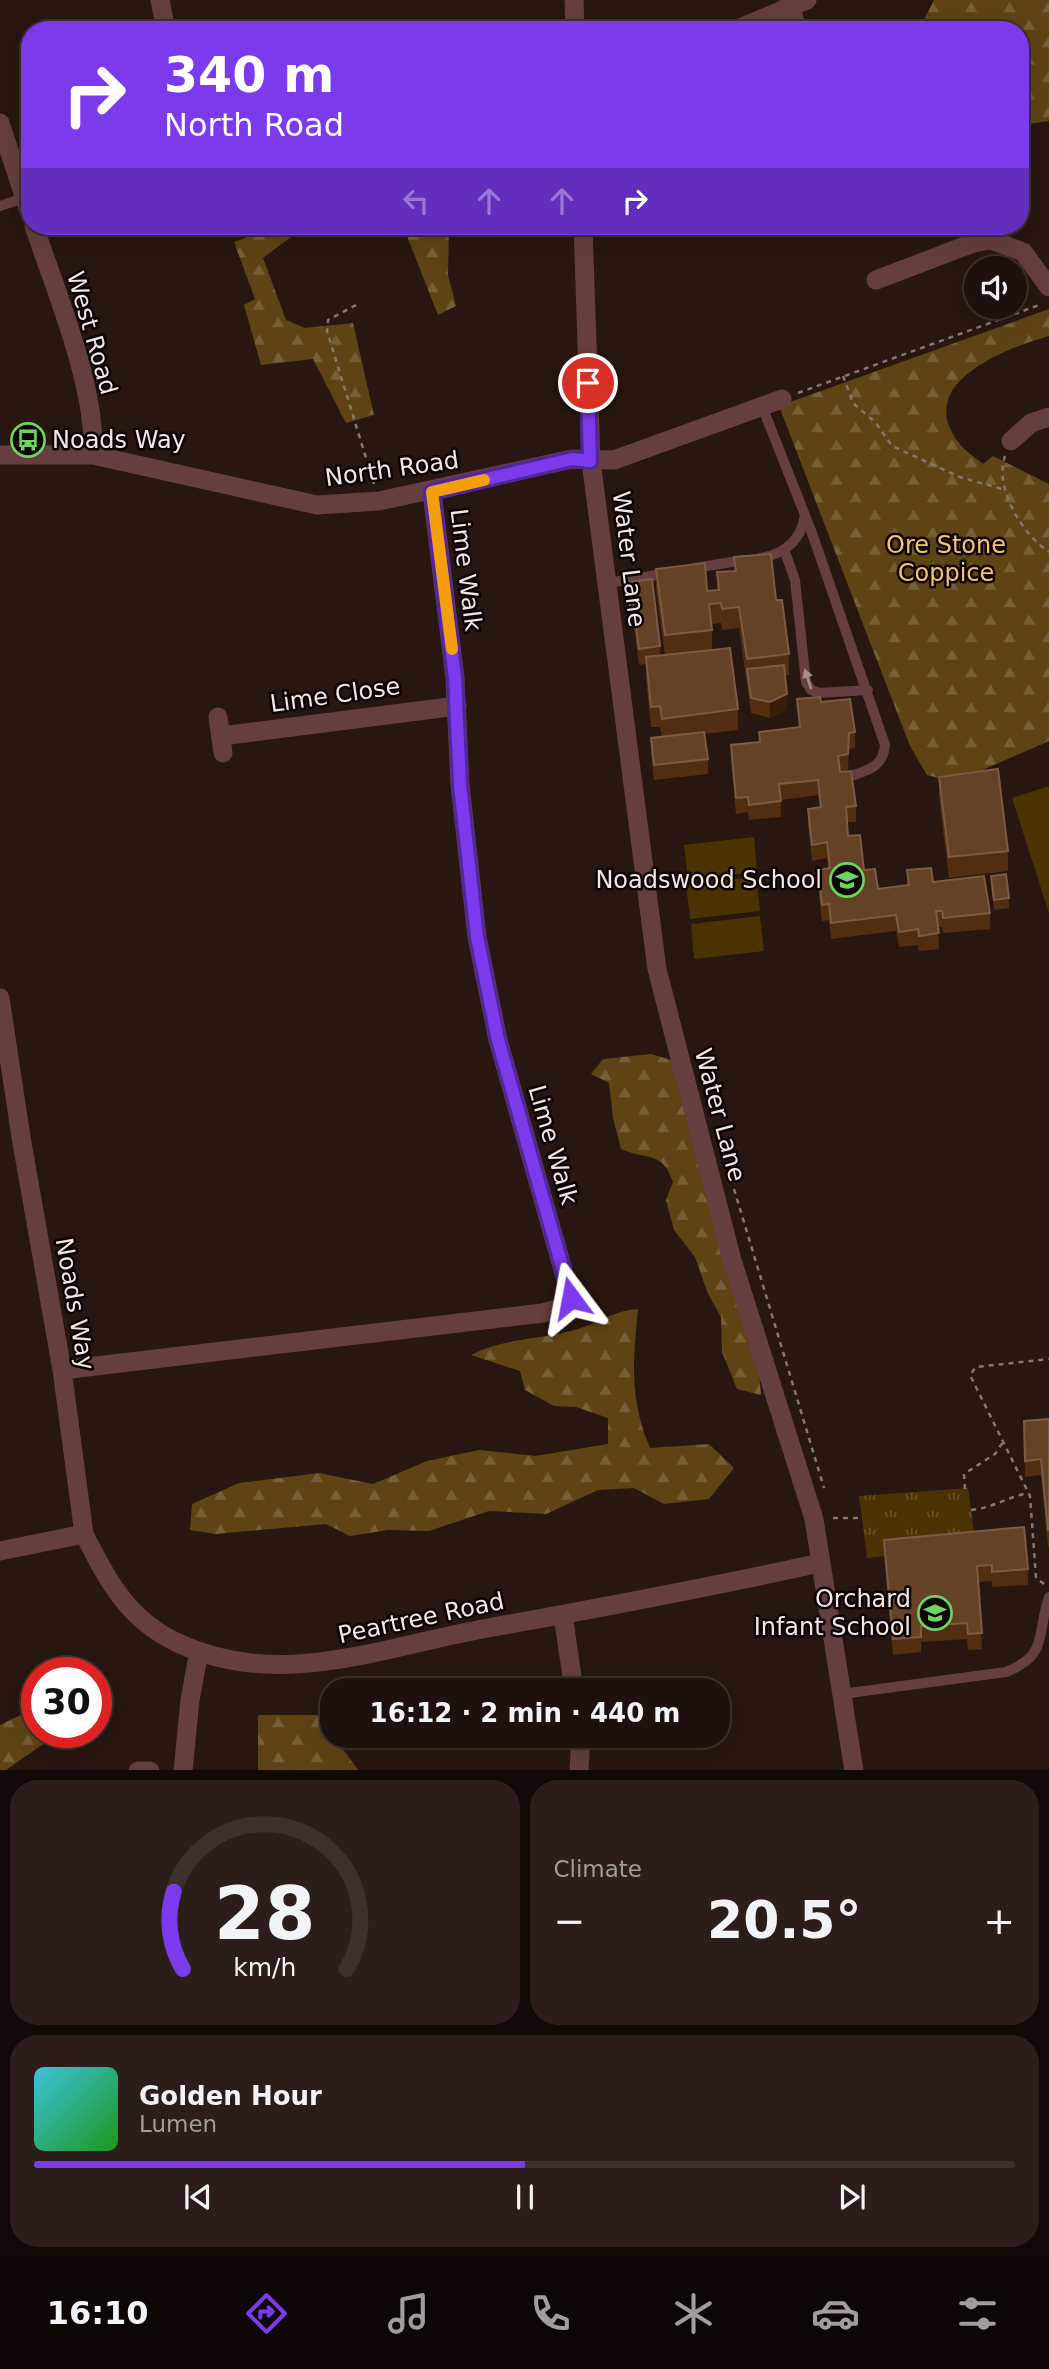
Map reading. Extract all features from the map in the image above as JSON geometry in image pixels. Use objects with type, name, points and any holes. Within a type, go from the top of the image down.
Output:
[{"type":"street","points":[[160,0],[164,21]]},
{"type":"street","points":[[575,0],[575,21]]},
{"type":"street","points":[[755,21],[796,3],[797,21]]},
{"type":"street","points":[[0,123],[21,188]]},
{"type":"street","name":"West Road","points":[[37,235],[78,365],[94,436],[93,455]]},
{"type":"street","name":"Water Lane","points":[[583,235],[590,461],[657,968],[732,1260],[825,1515],[820,1563],[854,1770]]},
{"type":"street","points":[[876,280],[973,243],[991,240],[1023,251],[1049,287]]},
{"type":"street","name":"North Road","points":[[0,455],[93,455],[317,505],[432,492],[572,459],[614,460],[762,404],[782,399]]},
{"type":"street","points":[[1011,441],[1031,423],[1049,417]]},
{"type":"street","name":"Lime Walk","points":[[62,1370],[543,1313],[561,1308],[571,1298],[489,1000],[470,894],[460,785],[457,706],[432,492]]},
{"type":"street","name":"Lime Close","points":[[221,735],[457,706]]},
{"type":"street","name":"Noads Way","points":[[0,998],[21,1137],[62,1370],[84,1534]]},
{"type":"street","points":[[0,1550],[84,1534]]},
{"type":"street","name":"Peartree Road","points":[[84,1534],[109,1584],[130,1612],[161,1635],[199,1651],[246,1663],[313,1664],[820,1563]]},
{"type":"street","points":[[563,1615],[572,1678]]},
{"type":"street","points":[[183,1770],[190,1700],[199,1651]]},
{"type":"street","points":[[579,1770],[580,1748]]},
{"type":"street","points":[[138,1770],[150,1770]]},
{"type":"lane","points":[[0,206],[21,206]]},
{"type":"lane","points":[[762,404],[805,514],[885,745],[883,758],[873,769],[854,775]]},
{"type":"lane","points":[[607,583],[785,552],[797,537],[805,514]]},
{"type":"lane","points":[[785,552],[796,580],[806,682],[811,690],[819,693],[868,690]]},
{"type":"lane","points":[[842,1694],[1006,1672],[1024,1665],[1038,1648],[1049,1597]]},
{"type":"path","points":[[782,399],[1049,302]]},
{"type":"path","points":[[356,305],[328,320],[327,331],[379,500]]},
{"type":"path","points":[[843,376],[853,403],[876,423],[892,446],[960,477],[1006,490]]},
{"type":"path","points":[[1011,441],[1003,460],[1006,490],[1028,532],[1049,552]]},
{"type":"path","points":[[629,580],[631,621]]},
{"type":"path","points":[[731,1180],[826,1497]]},
{"type":"path","points":[[1049,1359],[972,1370],[971,1375],[1028,1493],[1036,1578],[1049,1589]]},
{"type":"path","points":[[965,1489],[964,1474],[995,1454],[1003,1442]]},
{"type":"path","points":[[971,1510],[984,1509],[1007,1498],[1028,1493]]},
{"type":"path","points":[[825,1515],[861,1518]]},
{"type":"green space","points":[[934,0],[1049,0],[1049,121],[1029,124],[1029,21],[924,21]]},
{"type":"green space","points":[[252,235],[297,235],[263,258],[286,320],[305,328],[353,323],[374,415],[346,423],[313,359],[261,365],[244,305],[255,299],[234,242]]},
{"type":"green space","points":[[407,235],[449,235],[448,275],[456,306],[438,315]]},
{"type":"green space","name":"Ore Stone Coppice","points":[[1049,309],[1049,336],[990,359],[956,386],[947,403],[948,422],[959,443],[970,454],[983,464],[993,456],[1049,484],[1049,741],[971,775],[948,781],[927,775],[910,746],[779,406]]},
{"type":"green space","points":[[1049,786],[1049,913],[1012,798]]},
{"type":"green space","points":[[754,837],[757,872],[688,880],[684,845]]},
{"type":"green space","points":[[756,877],[760,911],[690,919],[686,884]]},
{"type":"green space","points":[[760,916],[764,951],[694,959],[691,924]]},
{"type":"green space","points":[[651,1054],[685,1064],[758,1360],[761,1395],[737,1389],[722,1352],[721,1317],[708,1294],[695,1257],[674,1230],[666,1200],[673,1182],[669,1172],[653,1158],[621,1149],[613,1118],[609,1083],[591,1074],[603,1059]]},
{"type":"green space","points":[[638,1309],[634,1379],[643,1430],[650,1448],[709,1444],[734,1468],[709,1499],[664,1504],[634,1488],[598,1490],[546,1514],[489,1511],[429,1531],[388,1530],[350,1536],[326,1524],[216,1534],[190,1530],[192,1504],[239,1483],[319,1473],[373,1484],[427,1461],[479,1450],[535,1456],[608,1444],[608,1418],[576,1407],[554,1406],[525,1390],[520,1371],[471,1355],[498,1345],[567,1332]]},
{"type":"green space","points":[[968,1488],[976,1546],[867,1558],[859,1496]]},
{"type":"green space","points":[[21,1715],[21,1748],[38,1748],[6,1770],[0,1770],[0,1725]]},
{"type":"green space","points":[[258,1715],[318,1715],[320,1748],[342,1748],[358,1770],[258,1770]]},
{"type":"building","points":[[771,554],[776,600],[782,600],[789,654],[747,659],[739,607],[722,609],[721,603],[709,604],[712,630],[665,635],[656,569],[705,563],[707,591],[719,590],[717,572],[736,571],[734,557]]},
{"type":"building","points":[[652,579],[660,646],[639,649],[630,582]]},
{"type":"building","points":[[730,648],[738,709],[662,719],[660,706],[651,707],[646,657]]},
{"type":"building","points":[[784,665],[787,694],[770,702],[751,698],[747,669]]},
{"type":"building","points":[[820,697],[821,702],[850,699],[855,732],[849,733],[848,754],[838,756],[840,772],[851,771],[856,806],[846,807],[848,836],[860,835],[864,870],[875,869],[878,889],[909,885],[907,870],[931,868],[933,882],[984,876],[990,913],[943,918],[942,911],[936,911],[939,933],[919,936],[918,929],[899,932],[896,915],[831,923],[829,904],[822,905],[818,870],[830,868],[827,842],[812,845],[808,809],[821,807],[818,780],[779,784],[781,801],[749,805],[748,797],[736,798],[731,745],[760,742],[759,732],[800,727],[797,699]]},
{"type":"building","points":[[704,732],[708,759],[654,765],[651,738]]},
{"type":"building","points":[[998,769],[1008,851],[949,857],[939,777]]},
{"type":"building","points":[[1006,874],[1009,898],[994,900],[991,876]]},
{"type":"building","points":[[1049,1419],[1048,1530],[1041,1459],[1025,1461],[1024,1421]]},
{"type":"building","name":"Orchard Infant School","points":[[1024,1527],[1028,1569],[992,1572],[992,1565],[977,1566],[982,1633],[968,1634],[967,1623],[921,1626],[921,1637],[893,1639],[884,1540]]},
{"type":"slow traffic","points":[[452,649],[432,492],[484,480]]},
{"type":"place","name":"Noads Way","points":[[28,440]]},
{"type":"place","name":"Noadswood School","points":[[847,880]]},
{"type":"place","name":"Orchard Infant School","points":[[935,1613]]},
{"type":"route","points":[[571,1298],[566,1271],[498,1040],[477,937],[470,894],[460,785],[455,678],[432,492],[572,459],[590,461],[588,383]]}]
